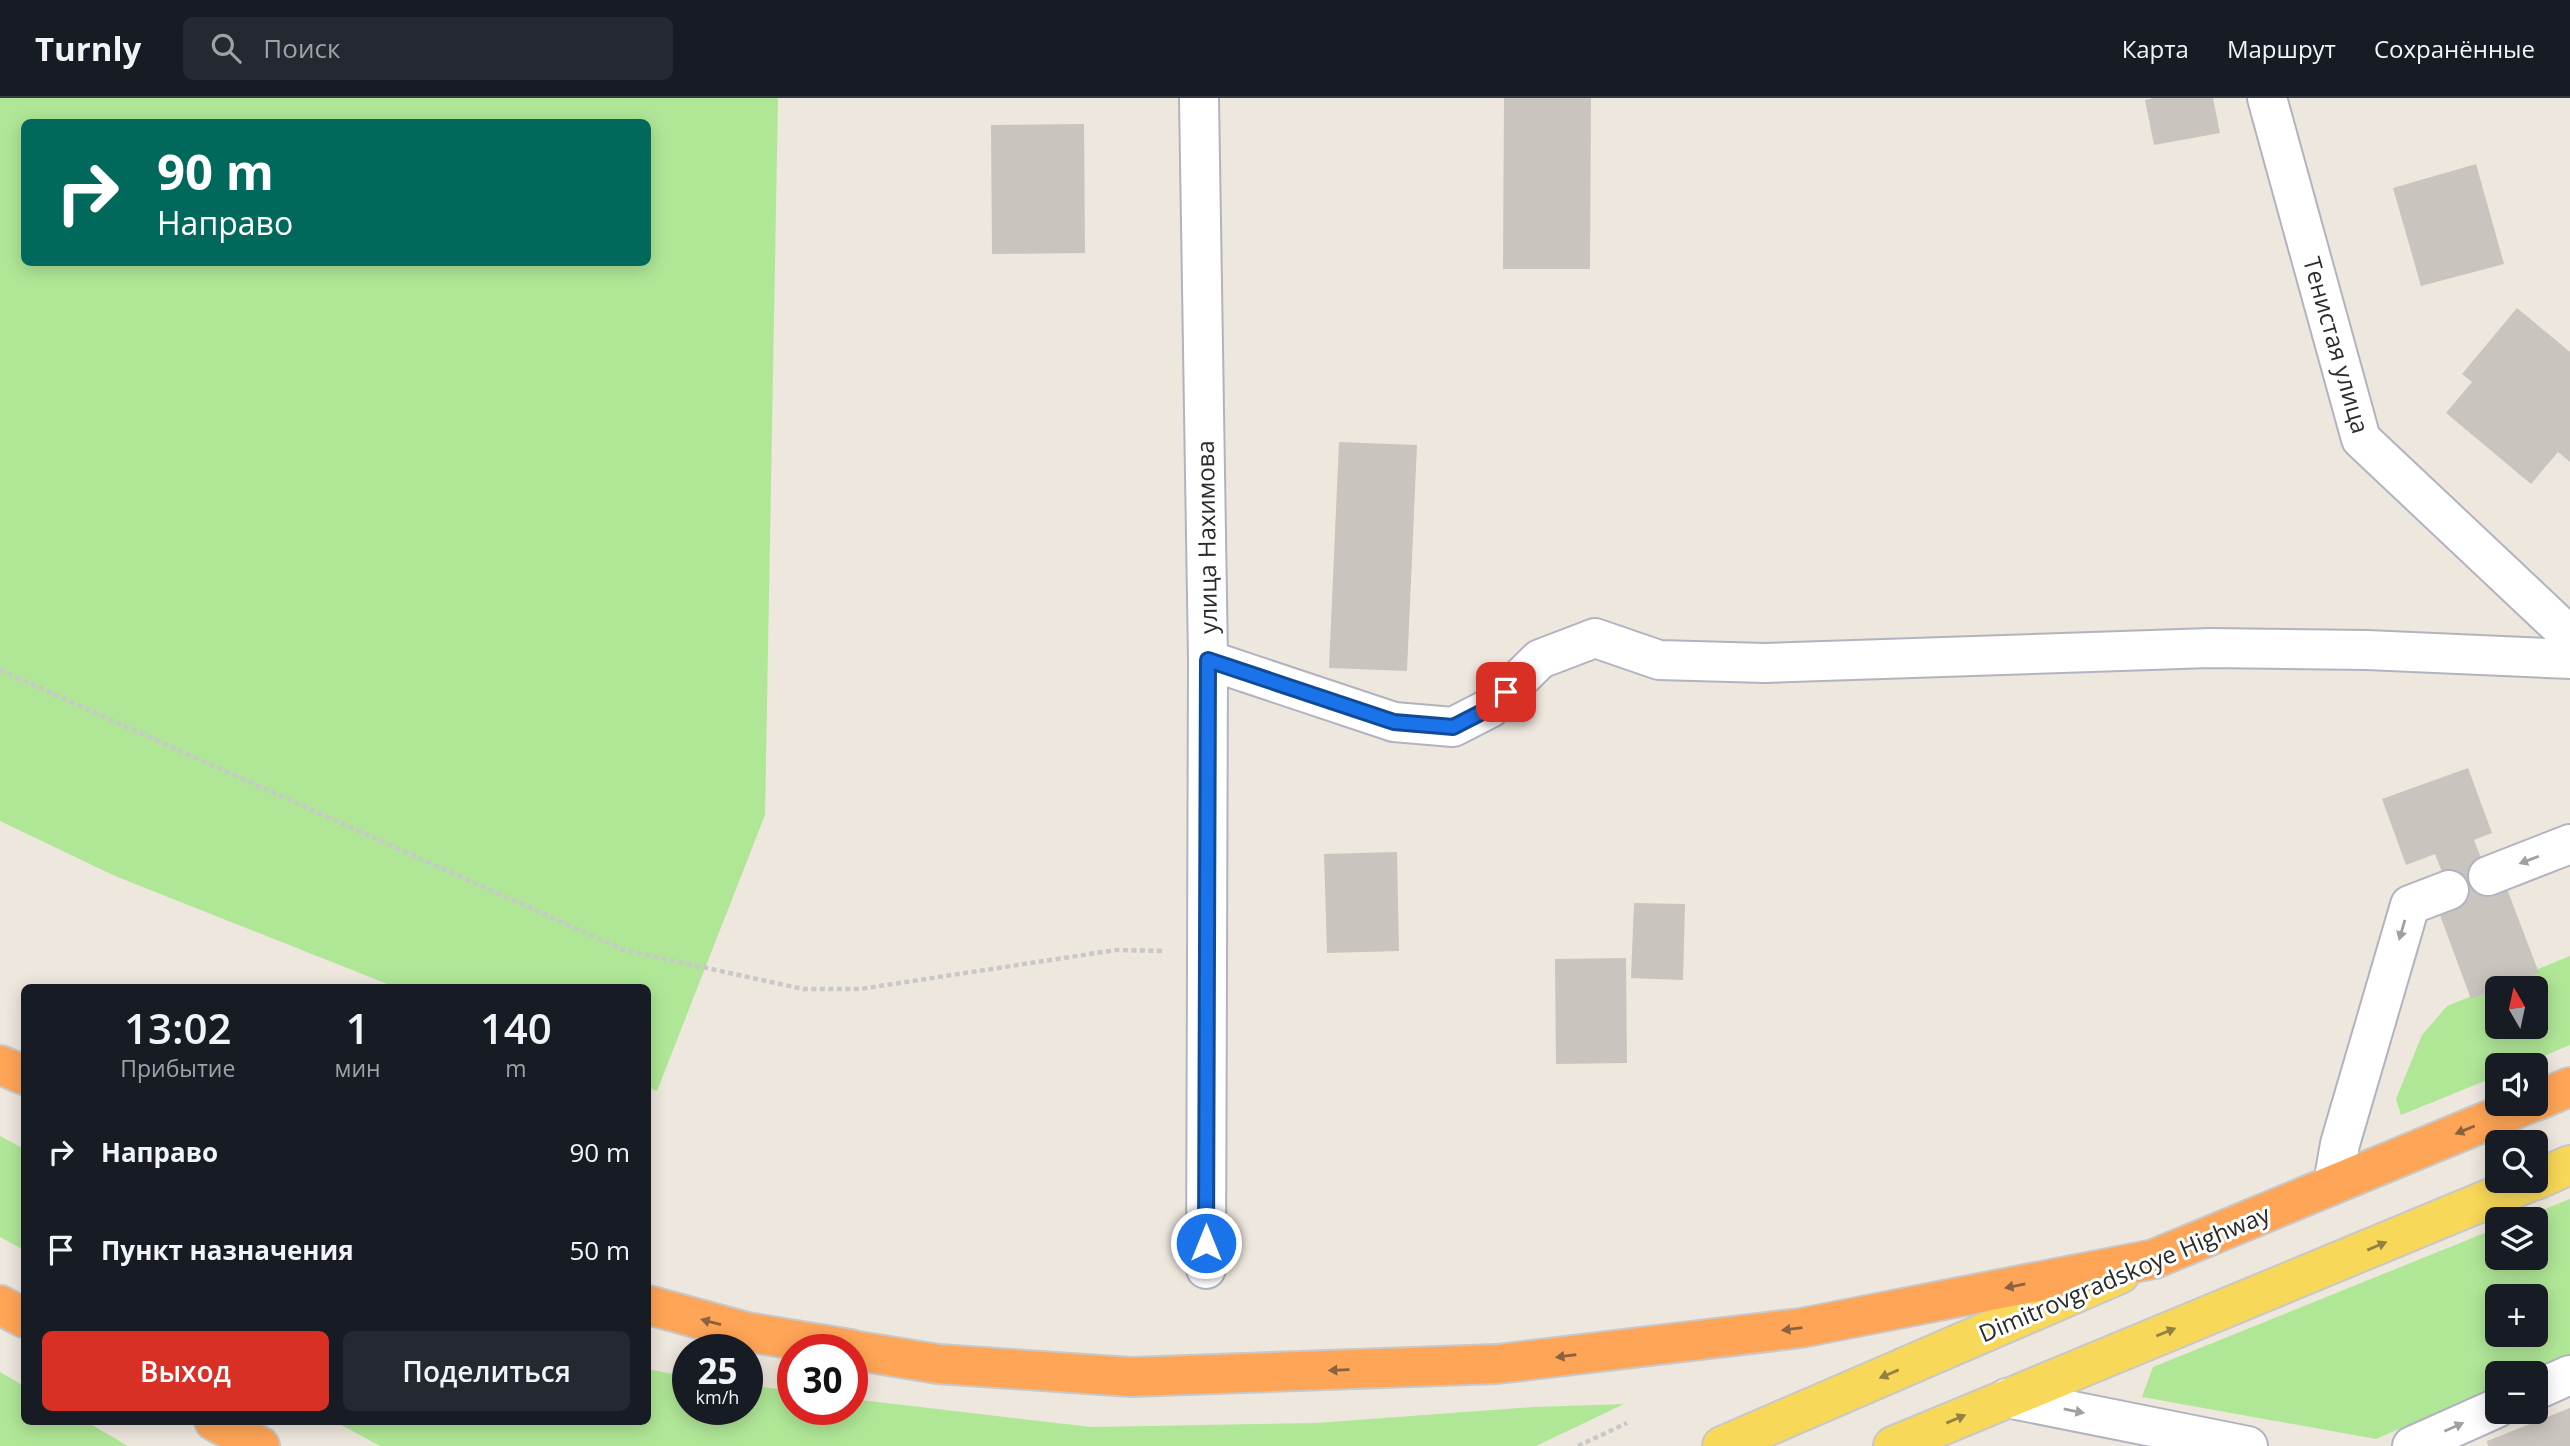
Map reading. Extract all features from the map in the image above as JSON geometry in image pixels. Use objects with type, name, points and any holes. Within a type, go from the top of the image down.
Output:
[{"type":"highway","points":[[0,1065],[21,1074]]},
{"type":"highway","points":[[2548,1096],[2570,1087]]},
{"type":"highway","name":"Dimitrovgradskoye Highway","points":[[2154,1259],[2499,1116]]},
{"type":"highway","points":[[868,1352],[938,1364],[1131,1377],[1497,1364],[1801,1328],[2154,1259]]},
{"type":"highway","points":[[0,1305],[21,1316]]},
{"type":"highway","points":[[651,1306],[747,1332],[777,1337]]},
{"type":"highway","points":[[221,1425],[260,1446]]},
{"type":"main road","points":[[2548,1175],[2570,1166]]},
{"type":"main road","points":[[1894,1446],[2503,1193]]},
{"type":"main road","name":"Dimitrovgradskoye Highway","points":[[1723,1446],[2154,1259]]},
{"type":"street","name":"улица Нахимова","points":[[1199,98],[1208,660],[1206,1269]]},
{"type":"street","name":"Тенистая улица","points":[[2267,98],[2361,439],[2570,636]]},
{"type":"street","points":[[1208,660],[1394,722],[1453,727],[1490,708],[1540,659],[1595,638],[1659,660],[1765,663],[2210,648],[2367,650],[2570,659]]},
{"type":"street","points":[[2488,876],[2570,844]]},
{"type":"street","points":[[2333,1184],[2340,1144],[2410,905],[2449,890]]},
{"type":"street","points":[[2548,1385],[2570,1375]]},
{"type":"street","points":[[2007,1398],[2248,1446]]},
{"type":"street","points":[[2412,1446],[2485,1413]]},
{"type":"path","points":[[0,670],[624,950],[803,989],[860,989],[1116,950],[1207,952]]},
{"type":"path","points":[[1578,1446],[1627,1423]]},
{"type":"green space","points":[[0,98],[778,98],[765,815],[657,1091],[651,1088],[651,984],[387,984],[115,876],[0,821]]},
{"type":"green space","points":[[2570,956],[2570,1045],[2548,1054],[2485,1053],[2485,1081],[2401,1115],[2396,1099],[2422,1035],[2447,1006],[2485,991],[2485,1040],[2548,1040],[2548,976],[2521,976]]},
{"type":"green space","points":[[0,1136],[21,1147],[21,1248],[0,1237]]},
{"type":"green space","points":[[2570,1199],[2570,1356],[2548,1366],[2548,1361],[2485,1361],[2485,1392],[2376,1439],[2142,1397],[2153,1367],[2485,1233],[2485,1270],[2548,1270],[2548,1208]]},
{"type":"green space","points":[[651,1370],[672,1374],[672,1425],[763,1425],[763,1387],[777,1389],[777,1425],[868,1425],[868,1401],[1091,1427],[1316,1423],[1534,1407],[1624,1404],[1536,1446],[380,1446],[341,1425],[651,1425]]},
{"type":"green space","points":[[0,1372],[21,1384],[21,1425],[92,1425],[128,1446],[0,1446]]},
{"type":"building","points":[[1504,98],[1591,98],[1590,269],[1503,269]]},
{"type":"building","points":[[2213,98],[2220,133],[2154,145],[2145,100]]},
{"type":"building","points":[[1084,124],[1085,253],[992,254],[991,125]]},
{"type":"building","points":[[2476,164],[2504,264],[2421,286],[2393,188]]},
{"type":"building","points":[[2517,308],[2570,352],[2570,462],[2558,452],[2531,484],[2446,413],[2472,382],[2462,374]]},
{"type":"building","points":[[1339,442],[1417,445],[1407,671],[1329,668]]},
{"type":"building","points":[[2468,768],[2492,833],[2474,840],[2492,886],[2504,881],[2539,973],[2531,976],[2485,976],[2485,994],[2471,999],[2437,907],[2453,901],[2435,854],[2406,865],[2382,799]]},
{"type":"building","points":[[1397,852],[1399,951],[1327,953],[1324,854]]},
{"type":"building","points":[[1634,903],[1685,904],[1683,980],[1631,978]]},
{"type":"building","points":[[1626,958],[1627,1063],[1556,1064],[1555,959]]},
{"type":"building","points":[[2570,1408],[2570,1446],[2488,1446],[2487,1441],[2530,1424],[2548,1424],[2548,1417]]},
{"type":"route","points":[[1206,1243],[1208,660],[1394,722],[1453,727],[1490,708],[1506,692]]}]
